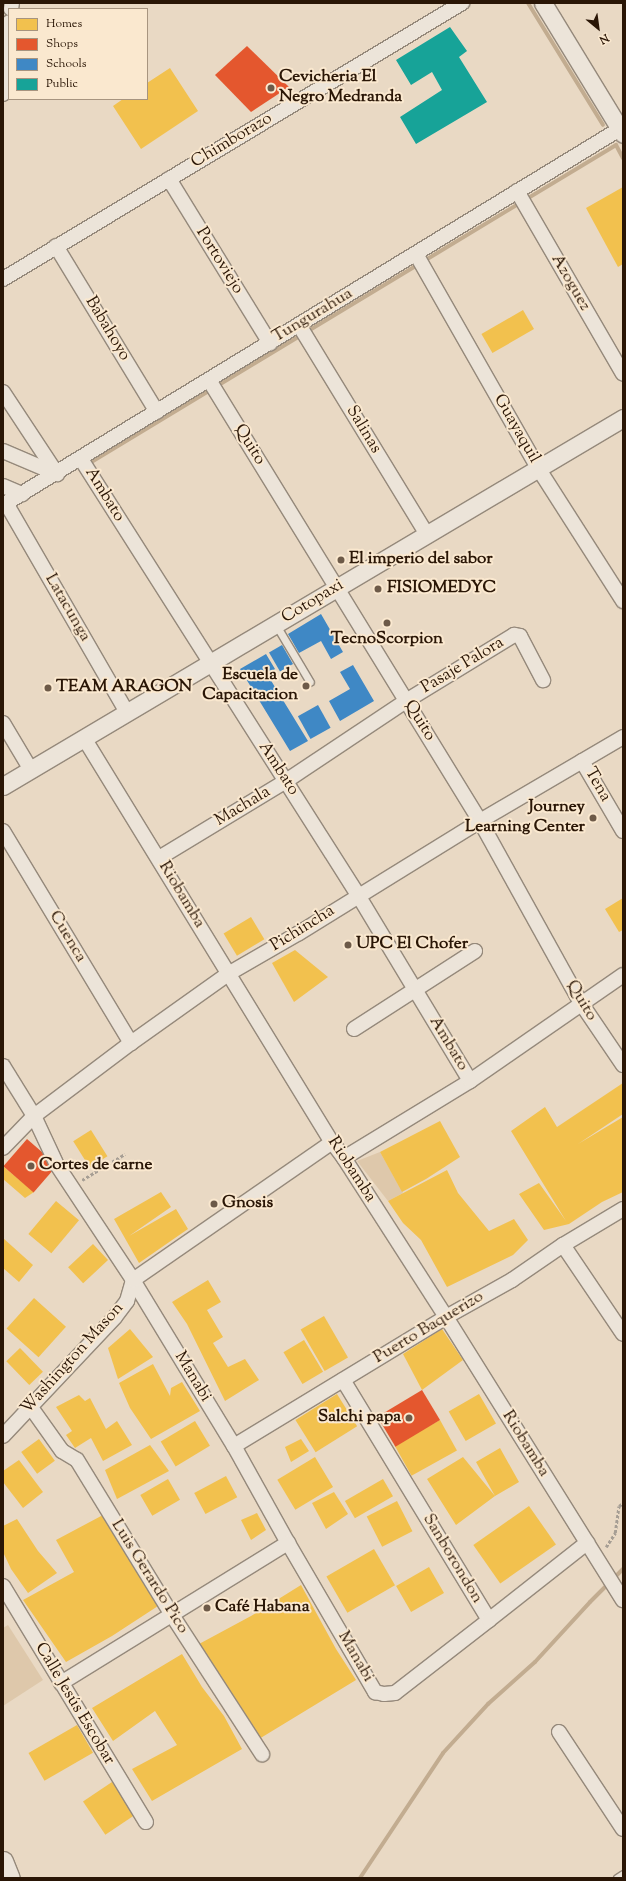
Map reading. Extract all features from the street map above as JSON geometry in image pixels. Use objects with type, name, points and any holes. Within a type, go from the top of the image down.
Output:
[{"type":"main road","points":[[3,1861],[10,1878]]},
{"type":"street","name":"Chimborazo","points":[[3,279],[462,3]]},
{"type":"street","points":[[543,3],[622,130]]},
{"type":"street","points":[[3,94],[8,34]]},
{"type":"street","name":"Tungurahua","points":[[5,504],[57,474],[517,192],[622,130]]},
{"type":"street","name":"Portoviejo","points":[[169,179],[270,343]]},
{"type":"street","name":"Azoguez","points":[[517,192],[623,374]]},
{"type":"street","name":"Babahoyo","points":[[56,246],[157,412]]},
{"type":"street","name":"Guayaquil","points":[[416,254],[538,468],[623,601]]},
{"type":"street","name":"Salinas","points":[[299,326],[427,535]]},
{"type":"street","name":"Quito","points":[[209,381],[480,821],[581,1003],[623,1065]]},
{"type":"street","points":[[3,392],[57,474]]},
{"type":"street","name":"Cotopaxi","points":[[3,786],[211,664],[623,418]]},
{"type":"street","points":[[3,451],[57,474]]},
{"type":"street","name":"Ambato","points":[[81,459],[358,895],[470,1081]]},
{"type":"street","points":[[3,486],[22,494]]},
{"type":"street","name":"Latacunga","points":[[5,504],[127,713]]},
{"type":"street","name":"Pasaje Palora","points":[[406,701],[514,635],[520,636],[543,680]]},
{"type":"street","name":"Machala","points":[[158,858],[286,781],[406,701]]},
{"type":"street","points":[[3,723],[31,770]]},
{"type":"street","name":"Pichincha","points":[[3,1148],[34,1116],[131,1043],[228,974],[299,933],[358,895],[480,821],[623,737]]},
{"type":"street","name":"Riobamba","points":[[84,738],[332,1142],[344,1158],[446,1317],[620,1595]]},
{"type":"street","name":"Tena","points":[[582,761],[623,831]]},
{"type":"street","name":"Cuenca","points":[[3,830],[131,1043]]},
{"type":"street","points":[[354,1029],[474,951]]},
{"type":"street","points":[[344,1158],[470,1081],[623,975]]},
{"type":"street","name":"Manabi","points":[[3,1066],[34,1116],[57,1165],[133,1280],[234,1446],[288,1543],[375,1692]]},
{"type":"street","points":[[133,1280],[332,1142]]},
{"type":"street","name":"Puerto Baquerizo","points":[[234,1446],[446,1317],[512,1280],[623,1209]]},
{"type":"street","points":[[563,1246],[623,1334]]},
{"type":"street","name":"Washington Mason","points":[[3,1436],[115,1317],[127,1301],[133,1280]]},
{"type":"street","name":"Sanborondon","points":[[343,1380],[489,1620],[395,1693],[384,1694],[375,1692]]},
{"type":"street","name":"Luis Gerardo Pico","points":[[30,1406],[62,1451],[77,1460],[172,1615],[262,1754]]},
{"type":"street","points":[[61,1683],[288,1543]]},
{"type":"street","points":[[489,1620],[587,1543]]},
{"type":"street","name":"Calle Jesús Escobar","points":[[3,1586],[146,1822]]},
{"type":"street","points":[[559,1732],[623,1829]]},
{"type":"lane","points":[[276,625],[310,682]]},
{"type":"lane","points":[[617,1878],[623,1874]]},
{"type":"path","points":[[72,1187],[125,1154]]},
{"type":"path","points":[[601,1565],[616,1533],[619,1506],[623,1503]]},
{"type":"shaded area","points":[[380,1152],[403,1193],[388,1201],[357,1161]]},
{"type":"shaded area","points":[[8,1625],[43,1680],[3,1706],[3,1628]]},
{"type":"building: Homes","points":[[170,68],[198,111],[141,149],[113,106],[122,100],[148,100],[148,82]]},
{"type":"building: Homes","points":[[623,187],[623,264],[618,267],[586,208]]},
{"type":"building: Homes","points":[[523,310],[534,329],[492,353],[481,334]]},
{"type":"building: Homes","points":[[623,898],[623,930],[619,932],[605,909]]},
{"type":"building: Homes","points":[[251,917],[264,939],[237,956],[224,933]]},
{"type":"building: Homes","points":[[295,950],[328,977],[294,1002],[272,963]]},
{"type":"building: Homes","points":[[623,1083],[623,1114],[578,1144],[623,1117],[623,1192],[602,1202],[569,1224],[544,1230],[519,1194],[539,1183],[566,1221],[511,1131],[545,1107],[557,1127]]},
{"type":"building: Homes","points":[[440,1121],[460,1157],[426,1179],[402,1192],[380,1152]]},
{"type":"building: Homes","points":[[91,1130],[107,1156],[90,1167],[73,1141]]},
{"type":"building: Homes","points":[[4,1167],[34,1192],[25,1198],[3,1179]]},
{"type":"building: Homes","points":[[447,1170],[458,1193],[489,1231],[514,1219],[528,1240],[513,1255],[447,1287],[421,1240],[403,1223],[388,1201]]},
{"type":"building: Homes","points":[[161,1192],[171,1207],[129,1236],[176,1209],[188,1229],[139,1263],[114,1219]]},
{"type":"building: Homes","points":[[56,1201],[79,1220],[51,1253],[28,1234]]},
{"type":"building: Homes","points":[[3,1238],[33,1265],[19,1282],[3,1268]]},
{"type":"building: Homes","points":[[93,1244],[108,1260],[83,1283],[68,1267]]},
{"type":"building: Homes","points":[[208,1280],[221,1302],[207,1310],[223,1337],[213,1343],[228,1367],[245,1359],[259,1380],[225,1401],[187,1324],[172,1302]]},
{"type":"building: Homes","points":[[34,1298],[66,1327],[39,1357],[7,1328]]},
{"type":"building: Homes","points":[[324,1316],[348,1358],[325,1371],[301,1330]]},
{"type":"building: Homes","points":[[130,1329],[153,1357],[118,1379],[108,1348]]},
{"type":"building: Homes","points":[[442,1329],[463,1360],[422,1390],[403,1354]]},
{"type":"building: Homes","points":[[304,1340],[323,1372],[302,1384],[283,1352]]},
{"type":"building: Homes","points":[[20,1348],[43,1372],[29,1385],[6,1361]]},
{"type":"building: Homes","points":[[153,1364],[170,1396],[171,1388],[182,1382],[200,1411],[151,1439],[130,1408],[119,1383]]},
{"type":"building: Homes","points":[[337,1394],[357,1426],[316,1452],[295,1420]]},
{"type":"building: Homes","points":[[479,1394],[496,1423],[466,1441],[449,1412]]},
{"type":"building: Homes","points":[[79,1395],[85,1401],[90,1398],[106,1429],[117,1421],[132,1445],[103,1461],[91,1438],[75,1448],[66,1435],[72,1431],[56,1407]]},
{"type":"building: Homes","points":[[440,1420],[457,1451],[411,1476],[395,1445]]},
{"type":"building: Homes","points":[[195,1421],[210,1446],[176,1466],[161,1442]]},
{"type":"building: Homes","points":[[39,1439],[55,1461],[37,1474],[21,1452]]},
{"type":"building: Homes","points":[[301,1439],[309,1451],[291,1462],[285,1447]]},
{"type":"building: Homes","points":[[150,1445],[169,1471],[117,1499],[105,1470]]},
{"type":"building: Homes","points":[[500,1448],[519,1482],[495,1496],[476,1462]]},
{"type":"building: Homes","points":[[315,1457],[333,1487],[295,1510],[277,1480]]},
{"type":"building: Homes","points":[[463,1457],[495,1496],[456,1525],[427,1479]]},
{"type":"building: Homes","points":[[19,1460],[43,1492],[23,1508],[3,1482],[3,1471]]},
{"type":"building: Homes","points":[[226,1476],[237,1497],[205,1514],[194,1493]]},
{"type":"building: Homes","points":[[168,1479],[180,1500],[152,1516],[140,1495]]},
{"type":"building: Homes","points":[[383,1479],[393,1496],[355,1518],[345,1501]]},
{"type":"building: Homes","points":[[334,1492],[348,1514],[326,1529],[312,1503]]},
{"type":"building: Homes","points":[[397,1501],[412,1531],[382,1547],[367,1516]]},
{"type":"building: Homes","points":[[529,1506],[556,1545],[500,1584],[473,1545]]},
{"type":"building: Homes","points":[[257,1513],[266,1530],[251,1540],[241,1520]]},
{"type":"building: Homes","points":[[103,1515],[158,1606],[112,1636],[66,1662],[23,1600],[74,1572],[56,1540]]},
{"type":"building: Homes","points":[[17,1519],[38,1551],[57,1573],[28,1593],[11,1569],[3,1552],[3,1526]]},
{"type":"building: Homes","points":[[374,1549],[395,1585],[347,1613],[326,1576]]},
{"type":"building: Homes","points":[[429,1567],[444,1593],[411,1612],[396,1586]]},
{"type":"building: Homes","points":[[301,1585],[336,1649],[356,1680],[259,1739],[199,1644],[251,1616]]},
{"type":"building: Homes","points":[[182,1654],[202,1687],[224,1716],[242,1749],[152,1801],[132,1769],[177,1745],[155,1711],[113,1741],[92,1708]]},
{"type":"building: Homes","points":[[77,1725],[93,1753],[45,1781],[29,1753]]},
{"type":"building: Homes","points":[[112,1782],[134,1815],[105,1835],[83,1802]]},
{"type":"building: Shops","points":[[247,46],[289,87],[251,112],[215,75]]},
{"type":"building: Shops","name":"Cortes de carne","points":[[27,1139],[57,1165],[34,1192],[3,1166]]},
{"type":"building: Shops","name":"Salchi papa","points":[[422,1390],[440,1420],[395,1447],[377,1417]]},
{"type":"building: Schools","points":[[321,614],[343,652],[331,659],[321,641],[299,653],[288,634]]},
{"type":"building: Schools","points":[[282,645],[293,664],[280,672],[269,652]]},
{"type":"building: Schools","points":[[266,654],[275,669],[267,674],[308,741],[290,751],[240,669]]},
{"type":"building: Schools","points":[[353,665],[374,701],[340,721],[329,701],[350,689],[340,672]]},
{"type":"building: Schools","points":[[318,705],[331,728],[310,739],[298,716]]},
{"type":"building: Public","points":[[450,27],[467,51],[459,57],[487,102],[416,144],[400,117],[442,90],[432,72],[411,85],[396,60]]},
{"type":"waterway","points":[[528,3],[603,125]]},
{"type":"waterway","points":[[88,464],[616,145],[623,158]]},
{"type":"waterway","points":[[360,1878],[443,1753],[488,1704],[535,1662],[590,1602],[623,1569]]},
{"type":"place","name":"Cevicheria El Negro Medranda","points":[[271,88]]},
{"type":"place","name":"El imperio del sabor","points":[[341,560]]},
{"type":"place","name":"FISIOMEDYC","points":[[378,589]]},
{"type":"place","name":"TecnoScorpion","points":[[387,623]]},
{"type":"place","name":"Escuela de Capacitacion","points":[[306,686]]},
{"type":"place","name":"TEAM ARAGON","points":[[48,688]]},
{"type":"place","name":"Journey Learning Center","points":[[593,818]]},
{"type":"place","name":"UPC El Chofer","points":[[348,945]]},
{"type":"place","name":"Cortes de carne","points":[[31,1166]]},
{"type":"place","name":"Gnosis","points":[[214,1204]]},
{"type":"place","name":"Salchi papa","points":[[409,1418]]},
{"type":"place","name":"Café Habana","points":[[207,1608]]}]
